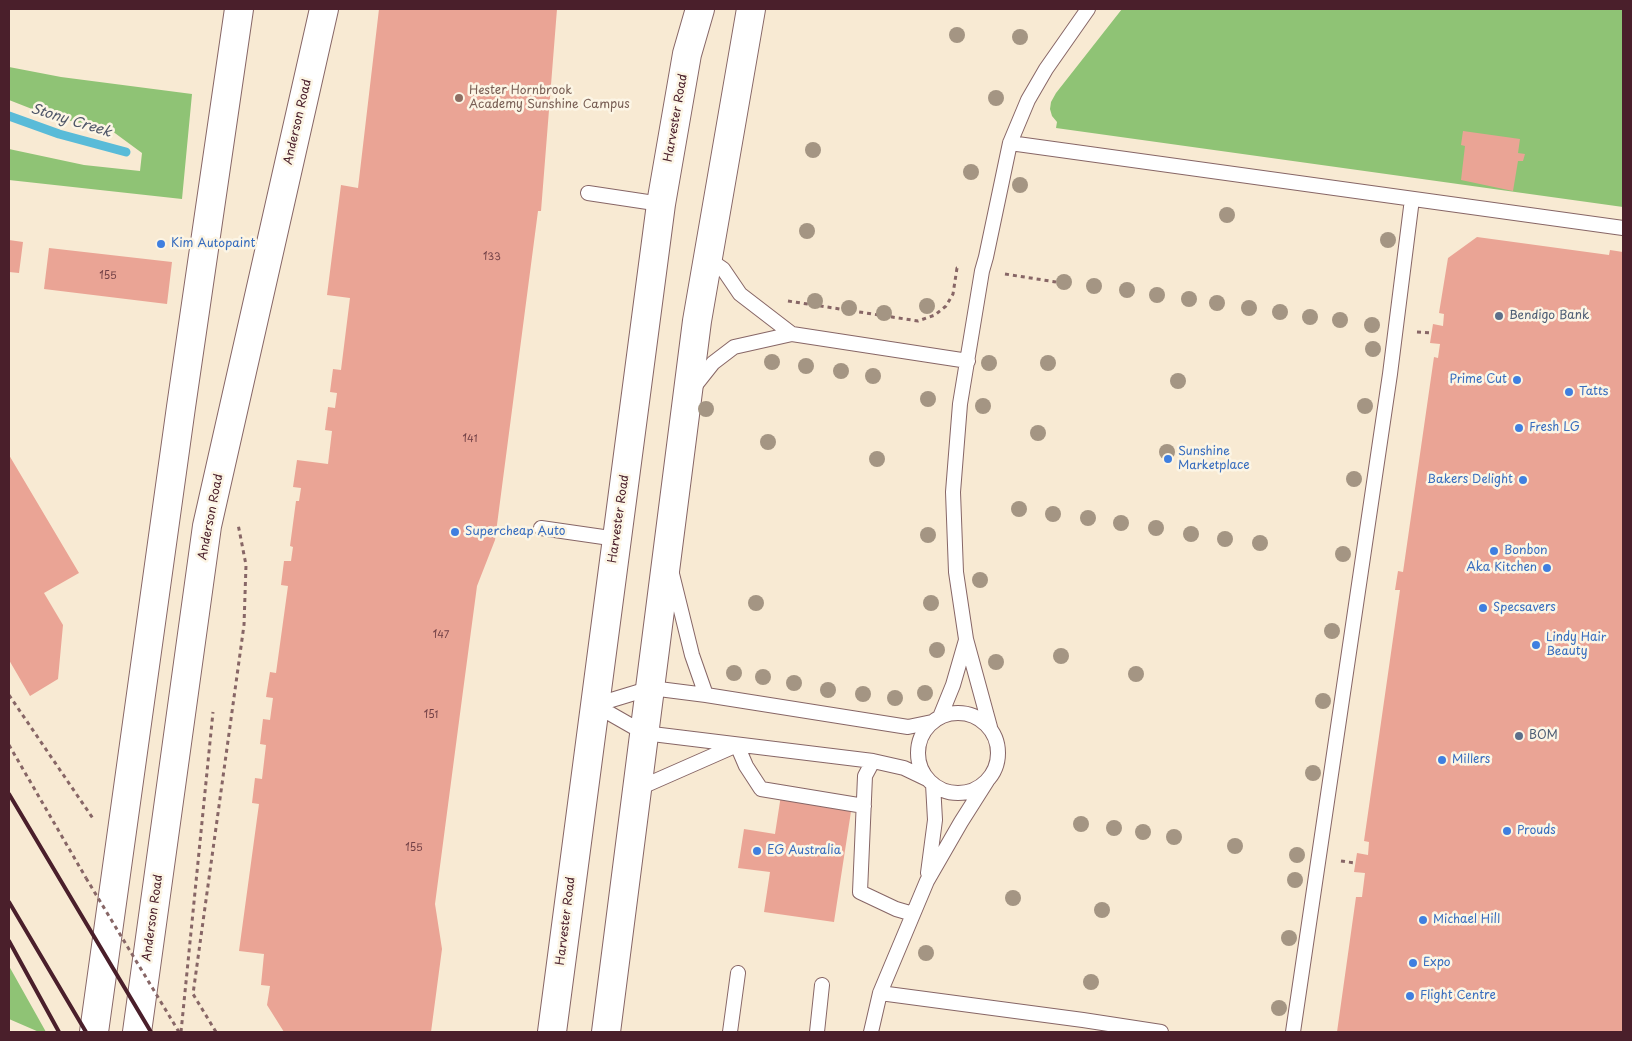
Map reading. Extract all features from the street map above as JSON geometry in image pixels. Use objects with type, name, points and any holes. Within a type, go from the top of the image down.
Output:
[{"type":"street","points":[[94,1032],[239,9]]},
{"type":"street","name":"Anderson Road","points":[[137,1032],[207,526],[324,9]]},
{"type":"street","points":[[682,9],[687,54]]},
{"type":"street","name":"Harvester Road","points":[[552,1032],[661,204],[687,54],[700,9]]},
{"type":"street","points":[[606,1032],[697,321],[751,9]]},
{"type":"lane","points":[[871,1032],[880,993],[927,881],[961,822],[994,772],[998,760],[999,748],[996,737],[990,727],[966,639],[956,572],[953,492],[960,404],[982,271],[1010,143],[1028,100],[1037,84],[1088,9]]},
{"type":"lane","points":[[1010,143],[1623,228]]},
{"type":"lane","points":[[588,193],[661,204]]},
{"type":"lane","points":[[1293,1032],[1394,347],[1412,198]]},
{"type":"lane","points":[[707,258],[723,269],[740,294],[792,334]]},
{"type":"lane","points":[[688,397],[706,370],[734,347],[792,334],[968,361]]},
{"type":"lane","points":[[540,528],[617,538]]},
{"type":"lane","points":[[668,553],[692,655],[706,695]]},
{"type":"lane","points":[[927,881],[935,820],[930,781],[921,768],[918,756],[919,744],[924,732],[936,720],[953,685],[966,639]]},
{"type":"lane","points":[[595,705],[651,688],[908,727],[936,720],[953,713],[966,714],[979,718],[990,727]]},
{"type":"lane","points":[[595,705],[644,733],[873,761],[904,768],[943,790],[954,793],[978,788],[987,781]]},
{"type":"lane","points":[[637,789],[737,745]]},
{"type":"lane","points":[[737,745],[746,766],[761,789],[864,806]]},
{"type":"lane","points":[[873,761],[865,776],[860,892],[896,909],[913,914]]},
{"type":"lane","points":[[730,1032],[738,973]]},
{"type":"lane","points":[[817,1032],[822,985]]},
{"type":"lane","points":[[880,993],[1082,1026],[1160,1032]]},
{"type":"path","points":[[788,301],[918,321],[936,315],[946,306],[953,294],[957,268],[1056,282]]},
{"type":"path","points":[[216,1032],[193,994],[244,625],[246,565],[237,517]]},
{"type":"path","points":[[9,695],[99,828]]},
{"type":"path","points":[[9,745],[86,878],[180,1032]]},
{"type":"green space","points":[[1122,9],[1623,9],[1623,207],[1056,128],[1057,122],[1052,116],[1050,109],[1051,102]]},
{"type":"green space","points":[[9,67],[61,77],[192,94],[182,199],[9,180],[9,149],[84,165],[140,171],[142,153],[108,128],[55,118],[9,100]]},
{"type":"green space","points":[[9,966],[46,1032],[39,1032],[9,1019]]},
{"type":"building","points":[[379,9],[557,9],[541,211],[538,211],[495,540],[477,586],[435,904],[442,949],[431,1032],[284,1032],[267,1005],[270,986],[261,985],[264,954],[239,951],[259,804],[252,803],[255,778],[262,779],[266,745],[260,744],[263,719],[270,720],[273,698],[266,697],[270,672],[276,673],[288,586],[281,585],[284,561],[291,561],[293,547],[290,546],[296,501],[299,501],[301,488],[293,487],[297,460],[328,464],[332,431],[325,430],[328,407],[335,408],[337,393],[330,392],[333,369],[341,370],[350,298],[327,295],[341,185],[358,188]]},
{"type":"building","points":[[1463,131],[1520,139],[1518,153],[1525,154],[1523,161],[1518,161],[1513,191],[1461,180],[1465,146],[1461,145]]},
{"type":"building","points":[[1477,237],[1609,255],[1610,250],[1623,252],[1623,1032],[1337,1032],[1356,897],[1362,897],[1365,873],[1354,872],[1357,853],[1368,855],[1369,842],[1364,841],[1400,590],[1395,590],[1398,571],[1403,572],[1434,357],[1438,358],[1440,344],[1430,343],[1433,324],[1443,326],[1444,314],[1439,313],[1448,258]]},
{"type":"building","points":[[9,240],[23,242],[19,273],[9,272]]},
{"type":"building","points":[[49,248],[172,262],[167,304],[44,289]]},
{"type":"building","points":[[9,455],[79,573],[44,593],[63,625],[58,679],[30,696],[9,660]]},
{"type":"building","points":[[781,795],[852,805],[834,922],[764,912],[770,872],[738,868],[744,829],[775,834]]},
{"type":"waterway","name":"Stony Creek","points":[[9,116],[59,134],[126,152]]},
{"type":"railway","points":[[9,794],[151,1032]]},
{"type":"railway","points":[[9,902],[86,1032]]},
{"type":"railway","points":[[9,941],[59,1032]]},
{"type":"place","name":"Hester Hornbrook Academy Sunshine Campus","points":[[459,98]]},
{"type":"place","name":"Kim Autopaint","points":[[161,244]]},
{"type":"place","name":"Bendigo Bank","points":[[1499,316]]},
{"type":"place","name":"Prime Cut","points":[[1517,380]]},
{"type":"place","name":"Tatts","points":[[1569,392]]},
{"type":"place","name":"Fresh LG","points":[[1519,428]]},
{"type":"place","name":"Sunshine Marketplace","points":[[1168,459]]},
{"type":"place","name":"Bakers Delight","points":[[1523,480]]},
{"type":"place","name":"Supercheap Auto","points":[[455,532]]},
{"type":"place","name":"Bonbon","points":[[1494,551]]},
{"type":"place","name":"Aka Kitchen","points":[[1547,568]]},
{"type":"place","name":"Specsavers","points":[[1483,608]]},
{"type":"place","name":"Lindy Hair Beauty","points":[[1536,645]]},
{"type":"place","name":"BOM","points":[[1519,736]]},
{"type":"place","name":"Millers","points":[[1442,760]]},
{"type":"place","name":"Prouds","points":[[1507,831]]},
{"type":"place","name":"EG Australia","points":[[757,851]]},
{"type":"place","name":"Michael Hill","points":[[1423,920]]},
{"type":"place","name":"Expo","points":[[1413,963]]},
{"type":"place","name":"Flight Centre","points":[[1410,996]]}]
